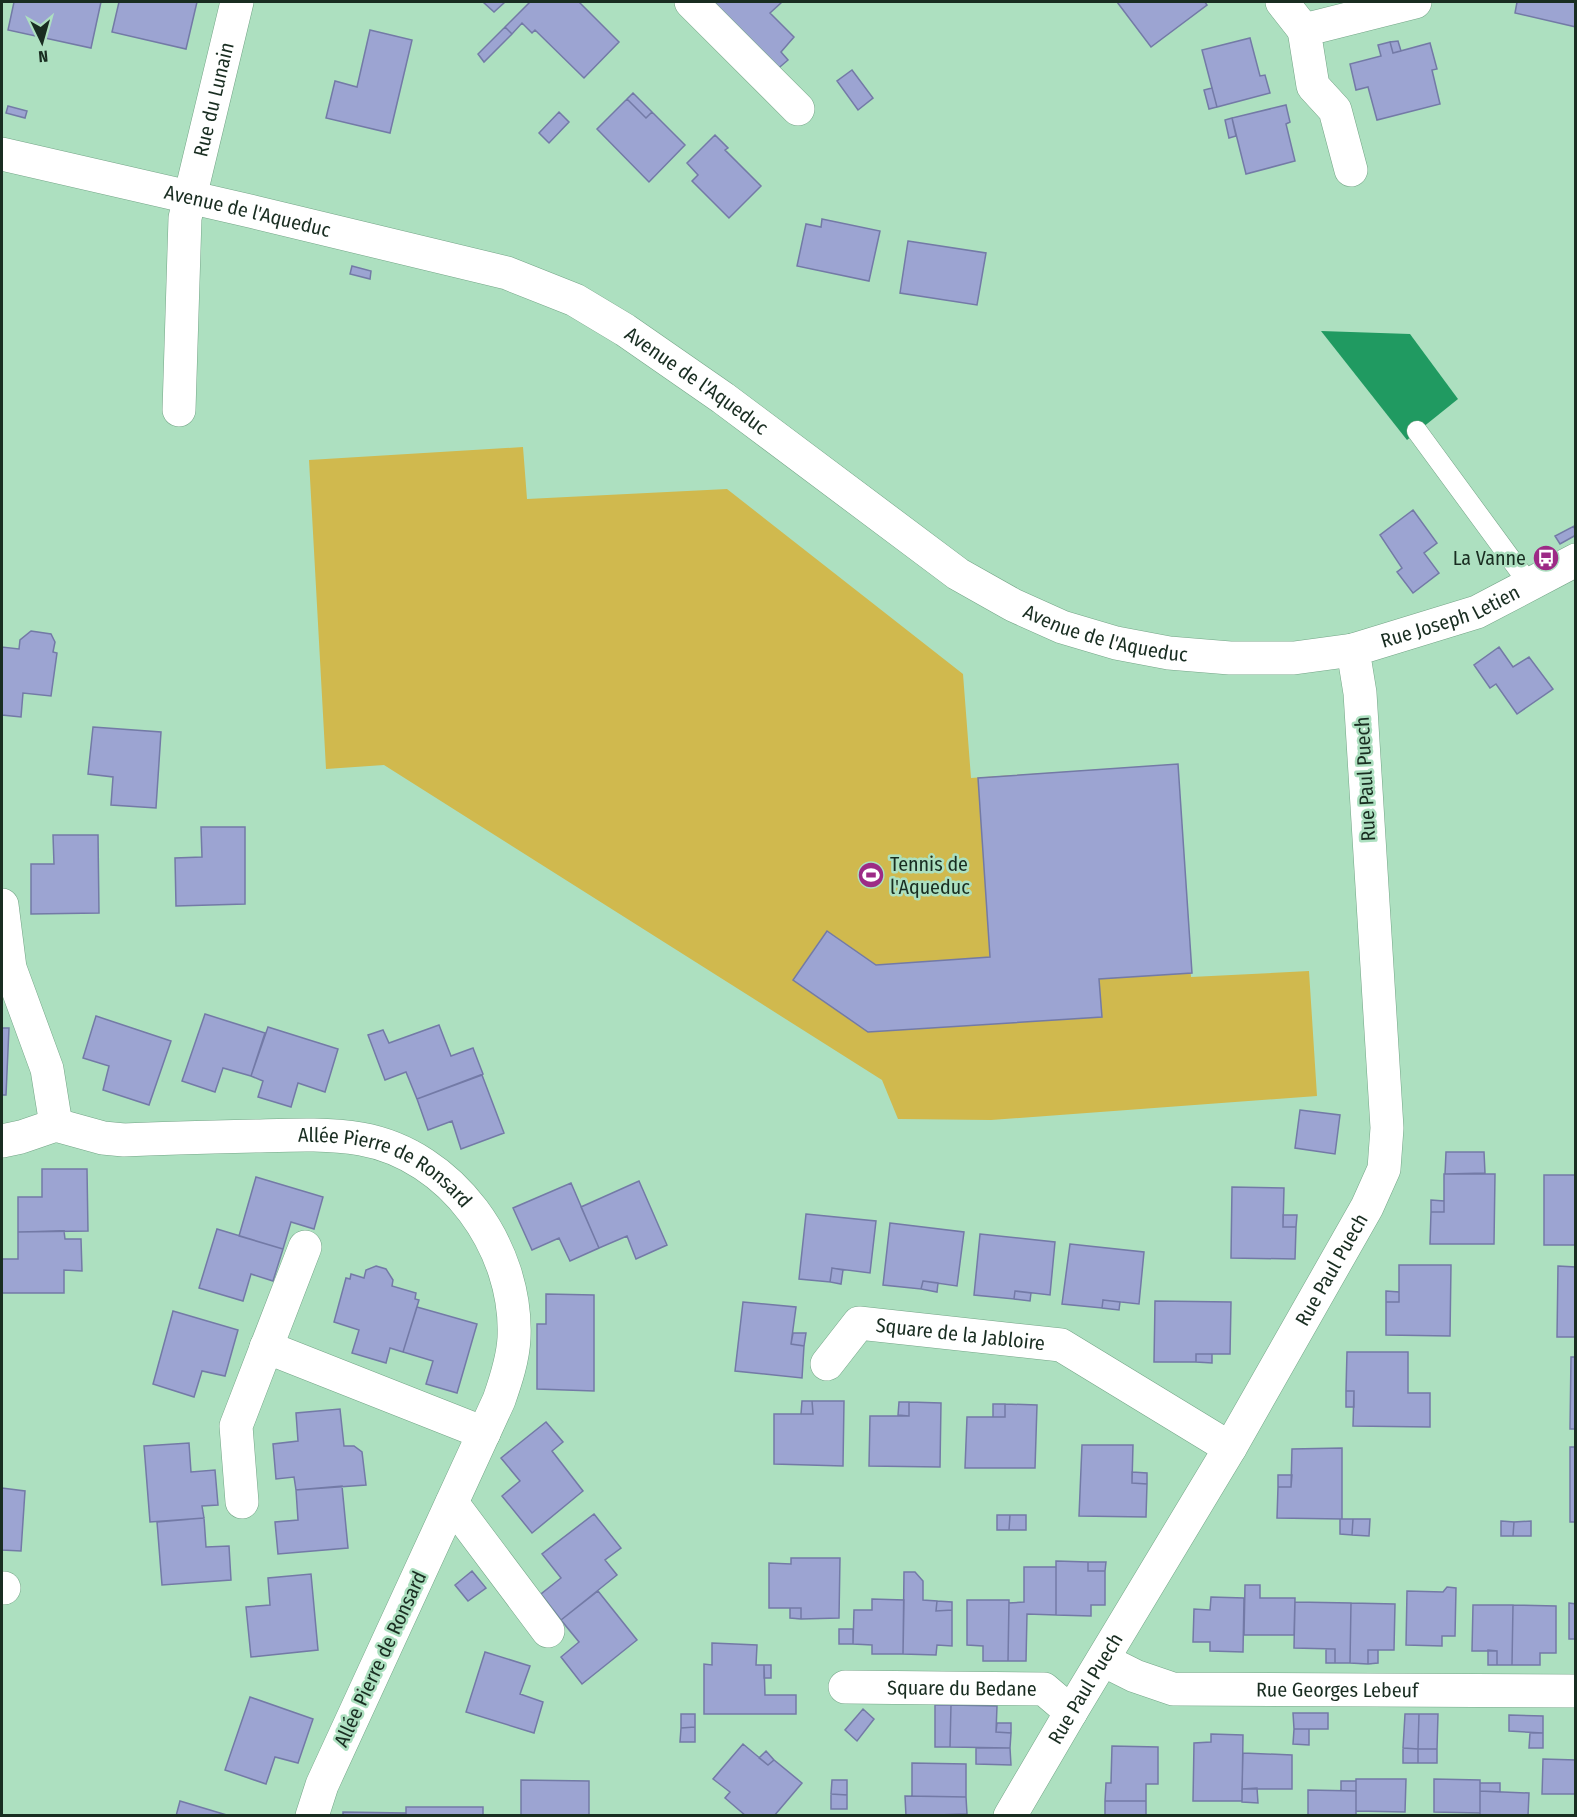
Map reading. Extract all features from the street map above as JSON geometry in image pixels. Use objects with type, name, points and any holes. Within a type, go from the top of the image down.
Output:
[{"type":"street","name":"Rue du Lunain","points":[[189,197],[237,2]]},
{"type":"street","points":[[691,2],[798,109]]},
{"type":"street","points":[[1282,2],[1304,30],[1313,86],[1335,110],[1350,170]]},
{"type":"street","points":[[1304,30],[1415,2]]},
{"type":"street","name":"Avenue de l'Aqueduc","points":[[2,154],[507,273],[575,300],[625,330],[723,398],[958,574],[1013,605],[1062,627],[1116,643],[1169,653],[1230,658],[1294,658],[1353,650]]},
{"type":"street","points":[[179,410],[185,218],[189,197]]},
{"type":"street","name":"Rue Joseph Letien","points":[[1353,650],[1477,612],[1575,561]]},
{"type":"street","name":"Rue Paul Puech","points":[[1010,1815],[1230,1448],[1367,1208],[1384,1169],[1387,1128],[1360,693],[1353,650]]},
{"type":"street","points":[[2,905],[10,968],[47,1069],[56,1125],[2,1141]]},
{"type":"street","name":"Allée Pierre de Ronsard","points":[[56,1125],[103,1138],[124,1140],[290,1135],[361,1139],[396,1149],[454,1188],[478,1216],[496,1246],[508,1278],[513,1310],[514,1339],[506,1380],[499,1400],[322,1785],[312,1815]]},
{"type":"street","points":[[242,1502],[236,1425],[305,1247]]},
{"type":"street","name":"Square de la Jabloire","points":[[827,1364],[859,1323],[1061,1345],[1230,1448]]},
{"type":"street","points":[[266,1347],[484,1433]]},
{"type":"street","points":[[452,1503],[548,1631]]},
{"type":"street","name":"Rue Georges Lebeuf","points":[[1103,1660],[1135,1676],[1173,1689],[1575,1691]]},
{"type":"street","name":"Square du Bedane","points":[[845,1687],[1044,1689],[1071,1712]]},
{"type":"lane","points":[[1417,431],[1530,585]]},
{"type":"shaded area","points":[[1321,331],[1410,334],[1458,399],[1407,440]]},
{"type":"shaded area","name":"Tennis de l'Aqueduc","points":[[523,447],[527,499],[727,489],[963,674],[971,778],[1178,764],[1191,977],[1309,971],[1317,1096],[991,1120],[898,1119],[882,1080],[384,765],[326,769],[309,460]]},
{"type":"building","points":[[14,2],[101,2],[91,48],[8,30]]},
{"type":"building","points":[[119,2],[197,2],[186,49],[112,32]]},
{"type":"building","points":[[483,2],[505,2],[494,12]]},
{"type":"building","points":[[530,2],[579,2],[619,42],[584,78],[535,30],[532,33],[522,23],[512,34],[505,27]]},
{"type":"building","points":[[702,2],[782,2],[770,13],[794,37],[781,52],[788,60],[774,72]]},
{"type":"building","points":[[1117,2],[1205,2],[1207,5],[1151,47]]},
{"type":"building","points":[[1517,2],[1576,2],[1576,27],[1515,13]]},
{"type":"building","points":[[505,27],[512,34],[484,62],[478,54]]},
{"type":"building","points":[[370,30],[412,40],[390,133],[326,118],[335,81],[357,87]]},
{"type":"building","points":[[1250,38],[1260,76],[1265,75],[1270,93],[1217,107],[1202,50]]},
{"type":"building","points":[[1398,41],[1401,51],[1393,53],[1390,42]]},
{"type":"building","points":[[1390,42],[1393,53],[1430,43],[1437,69],[1432,70],[1440,104],[1377,120],[1368,87],[1356,90],[1350,64],[1381,56],[1378,45]]},
{"type":"building","points":[[852,70],[873,98],[858,110],[837,81]]},
{"type":"building","points":[[1212,88],[1217,107],[1209,109],[1204,90]]},
{"type":"building","points":[[633,93],[652,112],[646,118],[627,99]]},
{"type":"building","points":[[627,99],[646,118],[652,112],[685,145],[649,182],[597,129]]},
{"type":"building","points":[[1286,105],[1290,122],[1286,124],[1295,161],[1246,174],[1232,118]]},
{"type":"building","points":[[8,106],[27,111],[25,118],[6,113]]},
{"type":"building","points":[[559,112],[569,122],[549,143],[539,133]]},
{"type":"building","points":[[1232,118],[1236,136],[1229,138],[1225,120]]},
{"type":"building","points":[[715,135],[728,148],[725,150],[761,186],[729,218],[692,181],[698,175],[687,163]]},
{"type":"building","points":[[822,219],[880,231],[869,281],[797,266],[806,224],[821,227]]},
{"type":"building","points":[[908,241],[986,253],[977,305],[900,293]]},
{"type":"building","points":[[352,266],[371,271],[370,279],[350,274]]},
{"type":"building","points":[[1413,510],[1437,543],[1424,553],[1439,573],[1413,593],[1397,572],[1402,568],[1380,535]]},
{"type":"building","points":[[1574,526],[1576,535],[1560,544],[1555,536]]},
{"type":"building","points":[[31,631],[51,634],[55,642],[53,652],[57,653],[51,696],[23,693],[21,717],[2,715],[2,647],[19,649],[20,640]]},
{"type":"building","points":[[1499,647],[1513,667],[1529,657],[1553,689],[1517,714],[1496,684],[1490,688],[1474,665]]},
{"type":"building","points":[[93,727],[161,732],[156,808],[111,805],[113,777],[88,774]]},
{"type":"building","name":"Tennis de l'Aqueduc","points":[[1178,764],[1192,973],[1099,979],[1102,1017],[868,1032],[793,980],[827,931],[876,965],[990,957],[978,778]]},
{"type":"building","points":[[201,827],[245,827],[245,904],[176,906],[175,858],[202,857]]},
{"type":"building","points":[[53,835],[98,835],[99,913],[31,914],[31,864],[54,864]]},
{"type":"building","points":[[205,1014],[265,1033],[251,1076],[223,1068],[215,1092],[182,1081]]},
{"type":"building","points":[[96,1016],[171,1041],[149,1105],[103,1090],[109,1066],[83,1058]]},
{"type":"building","points":[[439,1025],[451,1056],[473,1048],[483,1074],[417,1099],[406,1072],[385,1080],[368,1035],[383,1030],[389,1043]]},
{"type":"building","points":[[268,1027],[338,1049],[325,1092],[298,1083],[291,1107],[258,1097],[263,1081],[251,1076]]},
{"type":"building","points":[[2,1028],[9,1028],[6,1095],[2,1095]]},
{"type":"building","points":[[482,1075],[504,1133],[461,1149],[452,1121],[428,1130],[417,1099]]},
{"type":"building","points":[[1300,1110],[1340,1115],[1335,1154],[1295,1148]]},
{"type":"building","points":[[1446,1152],[1484,1152],[1485,1173],[1445,1174]]},
{"type":"building","points":[[42,1169],[87,1169],[88,1231],[18,1232],[18,1197],[42,1197]]},
{"type":"building","points":[[1444,1174],[1495,1174],[1494,1244],[1430,1244],[1431,1212],[1444,1212]]},
{"type":"building","points":[[1544,1175],[1576,1175],[1576,1245],[1544,1245]]},
{"type":"building","points":[[256,1177],[323,1197],[314,1229],[291,1222],[283,1249],[239,1236]]},
{"type":"building","points":[[639,1181],[667,1245],[636,1259],[627,1236],[599,1248],[581,1207]]},
{"type":"building","points":[[571,1183],[599,1248],[570,1261],[559,1238],[532,1250],[513,1208]]},
{"type":"building","points":[[1232,1187],[1284,1188],[1283,1227],[1296,1227],[1295,1259],[1231,1258]]},
{"type":"building","points":[[1431,1200],[1444,1201],[1444,1212],[1431,1212]]},
{"type":"building","points":[[806,1214],[876,1221],[870,1273],[832,1268],[830,1282],[799,1279]]},
{"type":"building","points":[[1283,1215],[1297,1215],[1296,1227],[1283,1227]]},
{"type":"building","points":[[890,1223],[964,1232],[957,1286],[923,1281],[921,1289],[883,1285]]},
{"type":"building","points":[[217,1229],[283,1249],[273,1281],[251,1274],[243,1301],[199,1288]]},
{"type":"building","points":[[64,1231],[65,1239],[81,1239],[82,1271],[64,1270],[64,1293],[2,1293],[2,1259],[18,1259],[18,1232]]},
{"type":"building","points":[[980,1234],[1055,1242],[1050,1295],[1015,1291],[1014,1299],[974,1295]]},
{"type":"building","points":[[1070,1244],[1144,1252],[1139,1304],[1103,1300],[1102,1308],[1062,1304]]},
{"type":"building","points":[[1399,1265],[1451,1265],[1450,1336],[1386,1335],[1386,1302],[1399,1302]]},
{"type":"building","points":[[376,1266],[386,1269],[393,1280],[392,1286],[416,1293],[415,1299],[419,1300],[403,1352],[390,1348],[386,1363],[352,1353],[359,1330],[334,1322],[346,1278],[350,1279],[351,1274],[364,1278],[366,1270]]},
{"type":"building","points":[[1558,1266],[1576,1267],[1576,1337],[1557,1337]]},
{"type":"building","points":[[832,1268],[843,1270],[841,1284],[830,1282]]},
{"type":"building","points":[[923,1281],[938,1283],[937,1292],[921,1289]]},
{"type":"building","points":[[1015,1291],[1031,1293],[1030,1301],[1014,1299]]},
{"type":"building","points":[[1386,1291],[1399,1292],[1399,1302],[1386,1302]]},
{"type":"building","points":[[546,1294],[594,1295],[594,1391],[537,1389],[537,1324],[546,1324]]},
{"type":"building","points":[[1103,1300],[1120,1302],[1119,1310],[1102,1308]]},
{"type":"building","points":[[1155,1301],[1231,1302],[1230,1354],[1196,1354],[1196,1362],[1154,1362]]},
{"type":"building","points":[[743,1302],[796,1307],[791,1344],[804,1346],[802,1378],[735,1371]]},
{"type":"building","points":[[417,1307],[477,1324],[457,1393],[426,1384],[433,1361],[403,1352]]},
{"type":"building","points":[[173,1311],[238,1330],[225,1376],[202,1371],[194,1397],[153,1384]]},
{"type":"building","points":[[793,1333],[806,1333],[804,1346],[791,1344]]},
{"type":"building","points":[[1347,1352],[1408,1352],[1408,1393],[1430,1393],[1430,1427],[1353,1426],[1354,1391],[1346,1391]]},
{"type":"building","points":[[1196,1354],[1212,1354],[1212,1363],[1196,1362]]},
{"type":"building","points":[[1571,1357],[1576,1357],[1576,1429],[1570,1429]]},
{"type":"building","points":[[1346,1391],[1354,1391],[1354,1407],[1346,1407]]},
{"type":"building","points":[[802,1401],[812,1401],[813,1414],[801,1414]]},
{"type":"building","points":[[812,1401],[844,1401],[843,1466],[774,1464],[774,1414],[813,1414]]},
{"type":"building","points":[[899,1402],[909,1402],[909,1416],[898,1415]]},
{"type":"building","points":[[909,1402],[941,1403],[940,1467],[869,1466],[870,1416],[909,1416]]},
{"type":"building","points":[[993,1404],[1005,1404],[1005,1417],[993,1417]]},
{"type":"building","points":[[1005,1404],[1037,1405],[1035,1468],[965,1468],[967,1417],[1005,1417]]},
{"type":"building","points":[[340,1409],[344,1446],[354,1446],[362,1452],[366,1485],[296,1490],[294,1477],[276,1479],[273,1444],[298,1441],[296,1413]]},
{"type":"building","points":[[546,1422],[563,1442],[552,1451],[583,1491],[532,1533],[502,1496],[520,1481],[501,1458]]},
{"type":"building","points":[[189,1443],[191,1472],[215,1470],[218,1505],[202,1506],[204,1518],[150,1522],[144,1446]]},
{"type":"building","points":[[1082,1445],[1133,1445],[1132,1483],[1147,1484],[1146,1517],[1079,1516]]},
{"type":"building","points":[[1570,1447],[1576,1447],[1576,1522],[1570,1522]]},
{"type":"building","points":[[1342,1448],[1342,1519],[1277,1518],[1278,1487],[1291,1487],[1292,1449]]},
{"type":"building","points":[[1132,1472],[1147,1473],[1147,1484],[1132,1483]]},
{"type":"building","points":[[1278,1475],[1292,1475],[1291,1487],[1278,1487]]},
{"type":"building","points":[[342,1486],[348,1548],[278,1554],[275,1522],[298,1520],[296,1490]]},
{"type":"building","points":[[2,1488],[25,1491],[21,1551],[2,1550]]},
{"type":"building","points":[[594,1514],[621,1548],[605,1560],[617,1575],[561,1620],[541,1594],[561,1578],[542,1554]]},
{"type":"building","points":[[997,1515],[1010,1515],[1009,1530],[997,1530]]},
{"type":"building","points":[[1010,1515],[1026,1515],[1026,1530],[1009,1530]]},
{"type":"building","points":[[204,1518],[206,1547],[229,1546],[231,1580],[162,1585],[157,1522]]},
{"type":"building","points":[[1340,1519],[1353,1519],[1352,1535],[1340,1534]]},
{"type":"building","points":[[1353,1519],[1370,1519],[1369,1536],[1352,1535]]},
{"type":"building","points":[[1501,1521],[1514,1522],[1513,1536],[1501,1536]]},
{"type":"building","points":[[1531,1521],[1531,1536],[1513,1536],[1514,1522]]},
{"type":"building","points":[[791,1558],[840,1558],[839,1618],[801,1619],[801,1608],[769,1608],[769,1563],[791,1564]]},
{"type":"building","points":[[1056,1561],[1088,1562],[1088,1571],[1105,1571],[1105,1605],[1091,1605],[1091,1616],[1056,1615]]},
{"type":"building","points":[[1088,1562],[1106,1562],[1105,1571],[1088,1571]]},
{"type":"building","points":[[1024,1567],[1056,1567],[1056,1615],[1027,1614],[1026,1661],[1008,1661],[1009,1603],[1024,1602]]},
{"type":"building","points":[[472,1571],[486,1588],[468,1601],[455,1585]]},
{"type":"building","points":[[904,1572],[915,1572],[923,1581],[923,1600],[937,1601],[936,1611],[952,1610],[952,1646],[937,1645],[936,1655],[903,1654]]},
{"type":"building","points":[[311,1574],[318,1650],[251,1657],[246,1607],[270,1605],[268,1578]]},
{"type":"building","points":[[1245,1585],[1260,1585],[1260,1598],[1295,1598],[1294,1635],[1244,1635]]},
{"type":"building","points":[[1447,1587],[1456,1588],[1455,1636],[1442,1636],[1442,1646],[1406,1645],[1407,1591],[1443,1592]]},
{"type":"building","points":[[598,1591],[637,1640],[582,1684],[561,1657],[579,1642],[561,1620]]},
{"type":"building","points":[[1211,1597],[1244,1598],[1243,1652],[1210,1651],[1210,1642],[1193,1642],[1194,1609],[1210,1610]]},
{"type":"building","points":[[872,1599],[904,1600],[903,1654],[872,1654],[872,1645],[853,1644],[854,1610],[872,1610]]},
{"type":"building","points":[[967,1600],[1009,1600],[1008,1661],[983,1661],[983,1646],[967,1645]]},
{"type":"building","points":[[937,1601],[952,1602],[952,1610],[936,1611]]},
{"type":"building","points":[[1295,1602],[1351,1603],[1350,1663],[1335,1663],[1335,1649],[1294,1648]]},
{"type":"building","points":[[1351,1603],[1395,1604],[1394,1650],[1368,1650],[1368,1664],[1350,1663]]},
{"type":"building","points":[[1569,1603],[1576,1604],[1576,1639],[1569,1639]]},
{"type":"building","points":[[1473,1605],[1513,1605],[1512,1665],[1497,1665],[1497,1651],[1472,1651]]},
{"type":"building","points":[[1513,1605],[1556,1606],[1556,1653],[1540,1653],[1540,1665],[1512,1665]]},
{"type":"building","points":[[790,1608],[801,1608],[801,1619],[790,1618]]},
{"type":"building","points":[[839,1629],[853,1629],[853,1644],[839,1644]]},
{"type":"building","points":[[712,1643],[757,1645],[756,1665],[764,1665],[765,1695],[796,1695],[796,1714],[704,1714],[704,1664],[712,1665]]},
{"type":"building","points":[[1326,1649],[1335,1649],[1335,1663],[1326,1663]]},
{"type":"building","points":[[1368,1650],[1378,1650],[1378,1663],[1368,1664]]},
{"type":"building","points":[[1488,1650],[1497,1651],[1497,1665],[1488,1665]]},
{"type":"building","points":[[485,1652],[530,1666],[520,1694],[543,1702],[534,1733],[466,1712]]},
{"type":"building","points":[[764,1665],[771,1665],[771,1678],[764,1678]]},
{"type":"building","points":[[250,1697],[313,1719],[298,1763],[275,1757],[266,1784],[225,1770]]},
{"type":"building","points":[[935,1705],[951,1705],[950,1747],[935,1747]]},
{"type":"building","points":[[951,1705],[997,1706],[996,1732],[1011,1733],[1010,1748],[950,1747]]},
{"type":"building","points":[[863,1709],[874,1719],[857,1741],[845,1730]]},
{"type":"building","points":[[1293,1713],[1328,1713],[1328,1729],[1294,1729]]},
{"type":"building","points":[[681,1714],[695,1714],[695,1727],[681,1728]]},
{"type":"building","points":[[1405,1714],[1419,1714],[1418,1749],[1403,1748]]},
{"type":"building","points":[[1419,1714],[1438,1714],[1437,1749],[1418,1749]]},
{"type":"building","points":[[1509,1715],[1543,1716],[1543,1733],[1509,1731]]},
{"type":"building","points":[[997,1723],[1011,1723],[1011,1733],[996,1732]]},
{"type":"building","points":[[695,1727],[695,1742],[680,1742],[681,1728]]},
{"type":"building","points":[[1294,1729],[1309,1729],[1309,1745],[1293,1744]]},
{"type":"building","points":[[1530,1733],[1543,1733],[1543,1748],[1529,1748]]},
{"type":"building","points":[[1211,1734],[1243,1735],[1242,1801],[1193,1801],[1194,1743],[1211,1742]]},
{"type":"building","points":[[743,1744],[768,1765],[774,1760],[802,1783],[774,1816],[746,1816],[725,1798],[730,1792],[713,1779]]},
{"type":"building","points":[[1112,1746],[1158,1747],[1158,1784],[1146,1784],[1146,1801],[1105,1801],[1106,1783],[1111,1783]]},
{"type":"building","points":[[976,1748],[1010,1748],[1011,1765],[976,1764]]},
{"type":"building","points":[[1403,1748],[1418,1749],[1418,1763],[1403,1763]]},
{"type":"building","points":[[1418,1749],[1437,1749],[1437,1763],[1418,1763]]},
{"type":"building","points":[[766,1751],[774,1760],[768,1765],[759,1758]]},
{"type":"building","points":[[1243,1753],[1292,1755],[1292,1789],[1242,1789]]},
{"type":"building","points":[[1543,1759],[1576,1760],[1576,1794],[1542,1794]]},
{"type":"building","points":[[912,1763],[966,1764],[966,1797],[912,1796]]},
{"type":"building","points":[[1356,1779],[1406,1779],[1405,1812],[1356,1811]]},
{"type":"building","points":[[1434,1779],[1480,1780],[1480,1813],[1434,1812]]},
{"type":"building","points":[[521,1780],[589,1781],[589,1816],[521,1816]]},
{"type":"building","points":[[832,1780],[847,1780],[847,1795],[831,1794]]},
{"type":"building","points":[[1341,1781],[1356,1781],[1356,1791],[1341,1791]]},
{"type":"building","points":[[1480,1783],[1500,1783],[1500,1792],[1480,1791]]},
{"type":"building","points":[[1257,1788],[1258,1803],[1242,1802],[1242,1789]]},
{"type":"building","points":[[1308,1790],[1356,1791],[1356,1816],[1308,1816]]},
{"type":"building","points":[[1480,1791],[1529,1793],[1528,1816],[1480,1816]]},
{"type":"building","points":[[831,1794],[847,1795],[847,1809],[831,1809]]},
{"type":"building","points":[[905,1796],[966,1797],[967,1814],[906,1816]]},
{"type":"building","points":[[180,1801],[230,1816],[176,1816]]},
{"type":"building","points":[[1105,1801],[1146,1801],[1146,1816],[1105,1816]]},
{"type":"building","points":[[406,1807],[483,1807],[483,1816],[406,1816]]},
{"type":"building","points":[[343,1812],[406,1813],[406,1816],[343,1816]]},
{"type":"place","name":"La Vanne","points":[[1546,558]]},
{"type":"place","name":"Tennis de l'Aqueduc","points":[[871,875]]}]
